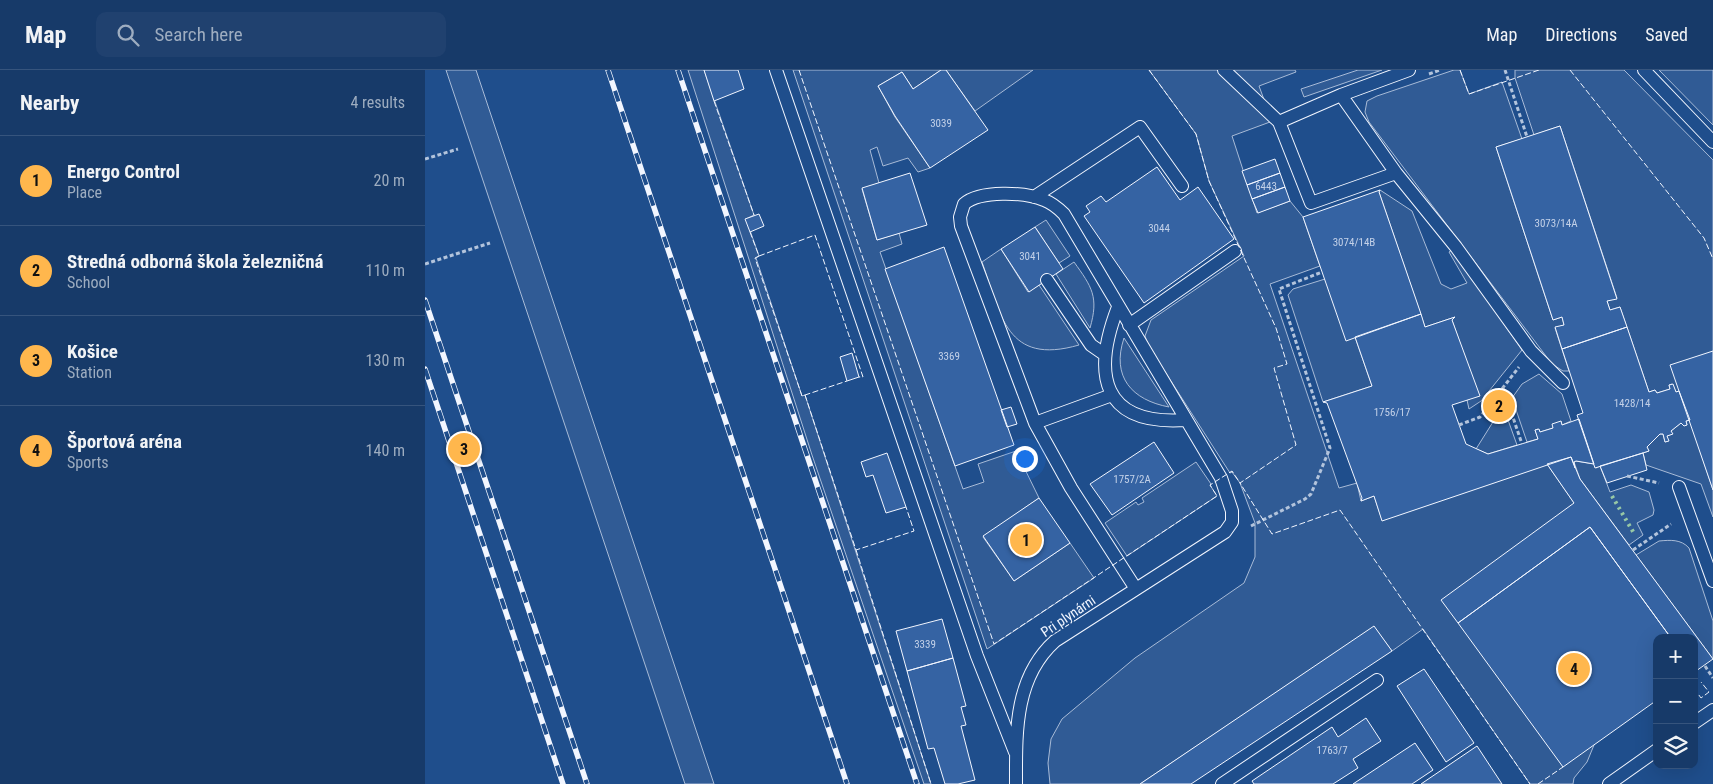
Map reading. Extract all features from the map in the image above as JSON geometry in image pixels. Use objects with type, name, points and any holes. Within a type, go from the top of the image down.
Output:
[{"type":"lane","points":[[776,70],[977,656],[1016,754]]},
{"type":"lane","points":[[1224,70],[1279,122],[1311,203],[1396,173]]},
{"type":"lane","points":[[1279,122],[1341,95],[1409,70]]},
{"type":"lane","points":[[1643,70],[1713,142]]},
{"type":"lane","points":[[1341,95],[1396,173],[1456,247],[1531,351],[1563,384]]},
{"type":"lane","points":[[1034,197],[1140,127],[1182,186]]},
{"type":"lane","points":[[1118,307],[1109,331],[1104,354],[1106,376],[1112,395],[1122,408],[1141,417],[1163,422],[1186,420],[1064,214],[1051,204],[1034,197],[976,196],[964,204],[959,217],[1035,423],[1071,488],[1136,589]]},
{"type":"lane","points":[[1129,325],[1235,251]]},
{"type":"lane","points":[[1047,280],[1091,346],[1104,354]]},
{"type":"lane","points":[[1035,423],[1112,395]]},
{"type":"lane","name":"Pri plynárni","points":[[1016,784],[1016,754],[1020,705],[1026,683],[1040,656],[1055,641],[1225,532],[1232,522],[1232,511],[1221,478],[1186,420]]},
{"type":"lane","points":[[1679,487],[1713,581]]},
{"type":"lane","points":[[1222,784],[1377,680]]},
{"type":"lane","points":[[1698,720],[1713,710]]},
{"type":"lane","points":[[1609,784],[1653,753]]},
{"type":"path","points":[[1505,70],[1527,137]]},
{"type":"path","points":[[425,159],[459,148]]},
{"type":"path","points":[[425,264],[490,243]]},
{"type":"path","points":[[1262,519],[1305,499],[1311,494],[1330,448],[1279,288],[1323,272]]},
{"type":"path","points":[[1459,425],[1480,417],[1531,351]]},
{"type":"path","points":[[1503,388],[1521,444]]},
{"type":"path","points":[[1627,476],[1679,487]]},
{"type":"path","points":[[1633,550],[1689,512]]},
{"type":"path","points":[[1705,666],[1713,678]]},
{"type":"shaded area","points":[[446,70],[476,70],[714,784],[685,784]]},
{"type":"shaded area","points":[[688,70],[704,70],[754,215],[746,219],[759,256],[756,258],[802,396],[805,395],[931,784],[924,784],[812,455]]},
{"type":"shaded area","points":[[793,70],[941,70],[913,89],[902,72],[878,86],[895,117],[930,168],[918,172],[908,158],[883,166],[877,147],[870,150],[879,183],[862,189],[877,240],[899,233],[902,244],[880,252],[963,489],[984,482],[978,464],[1016,451],[1039,498],[983,537],[1014,581],[1070,543],[1094,578],[987,649]]},
{"type":"shaded area","points":[[946,70],[1033,70],[975,111]]},
{"type":"shaded area","points":[[1149,70],[1219,70],[1270,122],[1232,136],[1257,213],[1290,201],[1303,217],[1320,266],[1270,284],[1339,488],[1357,483],[1361,501],[1374,496],[1382,520],[1547,464],[1574,503],[1594,745],[1587,762],[1574,778],[1573,784],[1530,784],[1423,629],[1392,651],[1374,627],[1140,784],[1050,784],[1048,763],[1051,739],[1062,719],[1135,658],[1244,583],[1255,557],[1255,523],[1240,483],[1232,472],[1230,473],[1149,347],[1145,336],[1151,320],[1244,256],[1209,181],[1196,134]]},
{"type":"shaded area","points":[[1231,70],[1295,70],[1296,72],[1259,86],[1266,105]]},
{"type":"shaded area","points":[[1358,70],[1382,70],[1304,97],[1301,89]]},
{"type":"shaded area","points":[[1454,70],[1460,70],[1469,94],[1502,82],[1522,139],[1496,147],[1553,320],[1562,317],[1564,325],[1555,328],[1569,371],[1563,371],[1552,364],[1369,122],[1365,112],[1367,101],[1377,96]]},
{"type":"shaded area","points":[[1515,70],[1624,70],[1713,160],[1713,351],[1679,391],[1676,392],[1672,384],[1669,385],[1670,389],[1657,393],[1655,390],[1649,392],[1620,307],[1610,310],[1607,301],[1617,298],[1560,126],[1534,135],[1515,78]]},
{"type":"shaded area","points":[[1659,70],[1713,70],[1713,125]]},
{"type":"shaded area","points":[[1380,190],[1412,211],[1441,284],[1451,289],[1467,283],[1449,252],[1452,250],[1522,350],[1481,401],[1469,409],[1467,400],[1478,395],[1452,320],[1455,317],[1425,327],[1379,192]]},
{"type":"shaded area","points":[[1046,220],[1070,256],[1059,263],[1035,227]]},
{"type":"shaded area","points":[[1001,249],[1028,292],[1039,285],[1079,345],[1055,350],[1036,348],[1021,342],[1010,331],[995,300],[982,262]]},
{"type":"shaded area","points":[[1074,262],[1085,278],[1094,300],[1090,328],[1056,274]]},
{"type":"shaded area","points":[[1325,279],[1355,337],[1372,386],[1323,402],[1288,295],[1293,289]]},
{"type":"shaded area","points":[[1124,338],[1169,407],[1145,399],[1128,384],[1120,364]]},
{"type":"shaded area","points":[[1539,374],[1562,394],[1571,421],[1562,425],[1561,421],[1553,428],[1540,432],[1538,429],[1535,430],[1538,439],[1527,442],[1512,398],[1522,384]]},
{"type":"shaded area","points":[[1503,406],[1517,445],[1488,454],[1476,449]]},
{"type":"shaded area","points":[[1690,420],[1713,490],[1713,517],[1701,484],[1646,465],[1643,453],[1649,451],[1647,447],[1660,434],[1663,434],[1665,442],[1668,441],[1667,436],[1672,434],[1671,431],[1681,423],[1687,425],[1686,421]]},
{"type":"shaded area","points":[[1196,462],[1217,496],[1127,556],[1105,523],[1136,502],[1138,505],[1144,502],[1142,498]]},
{"type":"shaded area","points":[[1574,462],[1594,464],[1596,468],[1600,466],[1610,492],[1631,485],[1649,492],[1654,510],[1653,515],[1637,523],[1643,535],[1629,545],[1580,479]]},
{"type":"shaded area","points":[[1671,540],[1686,545],[1689,548],[1713,621],[1713,659],[1698,639],[1698,634],[1694,634],[1636,555],[1659,541]]},
{"type":"building","points":[[704,70],[738,70],[744,89],[714,101]]},
{"type":"building","points":[[941,70],[946,70],[988,130],[930,168],[895,116],[878,86],[902,72],[913,89]]},
{"type":"building","points":[[1560,126],[1617,299],[1607,301],[1610,310],[1620,307],[1627,327],[1562,349],[1555,327],[1564,325],[1562,317],[1553,320],[1496,147]]},
{"type":"building","points":[[1275,159],[1280,173],[1247,185],[1242,171]]},
{"type":"building","points":[[1157,167],[1180,200],[1198,187],[1234,239],[1144,303],[1084,216],[1090,212],[1086,206],[1101,196],[1106,202]]},
{"type":"building","points":[[910,173],[927,225],[877,240],[862,188]]},
{"type":"building","points":[[1280,173],[1285,187],[1252,199],[1247,185]]},
{"type":"building","points":[[1285,187],[1290,201],[1258,213],[1252,199]]},
{"type":"building","points":[[1380,190],[1379,192],[1421,314],[1346,341],[1303,217]]},
{"type":"building","points":[[759,214],[764,226],[750,232],[745,219]]},
{"type":"building","points":[[1035,227],[1063,269],[1029,292],[1001,249]]},
{"type":"building","points":[[944,247],[1014,445],[955,466],[885,269]]},
{"type":"building","points":[[1421,314],[1425,327],[1455,317],[1452,320],[1480,396],[1452,405],[1466,444],[1488,454],[1538,439],[1535,430],[1539,429],[1540,432],[1553,428],[1552,424],[1561,421],[1562,425],[1579,419],[1594,464],[1576,461],[1574,462],[1575,468],[1571,457],[1382,521],[1374,496],[1361,501],[1362,498],[1327,403],[1323,402],[1372,386],[1355,337]]},
{"type":"building","points":[[1627,327],[1649,392],[1655,390],[1657,393],[1670,389],[1669,385],[1673,384],[1676,392],[1679,391],[1690,420],[1686,421],[1687,425],[1684,426],[1681,423],[1671,431],[1673,434],[1667,436],[1669,441],[1665,442],[1663,434],[1660,434],[1647,447],[1649,451],[1595,468],[1577,415],[1583,413],[1562,349]]},
{"type":"building","points":[[1713,351],[1713,490],[1670,365]]},
{"type":"building","points":[[852,353],[859,377],[847,381],[840,357]]},
{"type":"building","points":[[1011,407],[1017,424],[1007,427],[1001,410]]},
{"type":"building","points":[[1154,442],[1174,473],[1112,515],[1090,484]]},
{"type":"building","points":[[887,453],[906,507],[886,513],[873,475],[866,477],[861,462]]},
{"type":"building","points":[[1643,453],[1647,470],[1607,483],[1600,466]]},
{"type":"building","points":[[1571,457],[1580,479],[1695,634],[1668,634],[1590,527],[1458,623],[1441,600],[1574,503],[1547,464]]},
{"type":"building","points":[[1039,498],[1070,543],[1014,581],[983,536]]},
{"type":"building","points":[[1590,527],[1668,634],[1653,634],[1653,703],[1563,767],[1458,623]]},
{"type":"building","points":[[942,619],[953,658],[907,671],[896,631]]},
{"type":"building","points":[[1374,626],[1392,651],[1191,784],[1140,784]]},
{"type":"building","points":[[1698,639],[1713,659],[1698,670]]},
{"type":"building","points":[[953,658],[966,706],[961,707],[966,725],[961,726],[975,780],[958,784],[945,784],[934,748],[928,749],[907,671]]},
{"type":"building","points":[[1424,669],[1474,743],[1446,762],[1397,686]]},
{"type":"building","points":[[1366,718],[1381,741],[1353,759],[1358,768],[1333,784],[1254,784],[1252,781],[1332,727],[1338,737]]},
{"type":"building","points":[[1415,743],[1433,770],[1412,784],[1353,784]]},
{"type":"building","points":[[1477,746],[1502,784],[1421,784]]},
{"type":"railway","points":[[608,70],[847,784]]},
{"type":"railway","points":[[678,70],[917,784]]},
{"type":"railway","points":[[425,300],[587,784]]},
{"type":"railway","points":[[425,369],[563,784]]},
{"type":"hedge","points":[[1612,496],[1635,535]]},
{"type":"fence","points":[[799,70],[994,644],[1217,496],[1210,485],[1232,471],[1240,483]]},
{"type":"fence","points":[[1149,70],[1196,134],[1209,181],[1276,328],[1287,364],[1274,368],[1296,445],[1240,483],[1272,534],[1340,510],[1530,784]]},
{"type":"fence","points":[[1460,70],[1469,94],[1539,70]]},
{"type":"fence","points":[[1570,70],[1704,238],[1713,259]]},
{"type":"fence","points":[[714,101],[754,215]]},
{"type":"fence","points":[[750,232],[759,256],[755,258],[802,396],[847,381]]},
{"type":"fence","points":[[759,256],[815,235],[863,377],[859,377]]},
{"type":"fence","points":[[805,395],[856,550],[914,531],[906,507]]},
{"type":"fence","points":[[856,550],[931,784]]},
{"type":"fence","points":[[1698,694],[1701,698],[1709,692],[1701,682]]},
{"type":"fence","points":[[1538,784],[1563,767]]},
{"type":"place","name":"Stredná odborná škola železničná","points":[[1499,406]]},
{"type":"place","name":"Košice","points":[[464,449]]},
{"type":"place","name":"Energo Control","points":[[1026,540]]},
{"type":"place","name":"Športová aréna","points":[[1574,669]]}]
